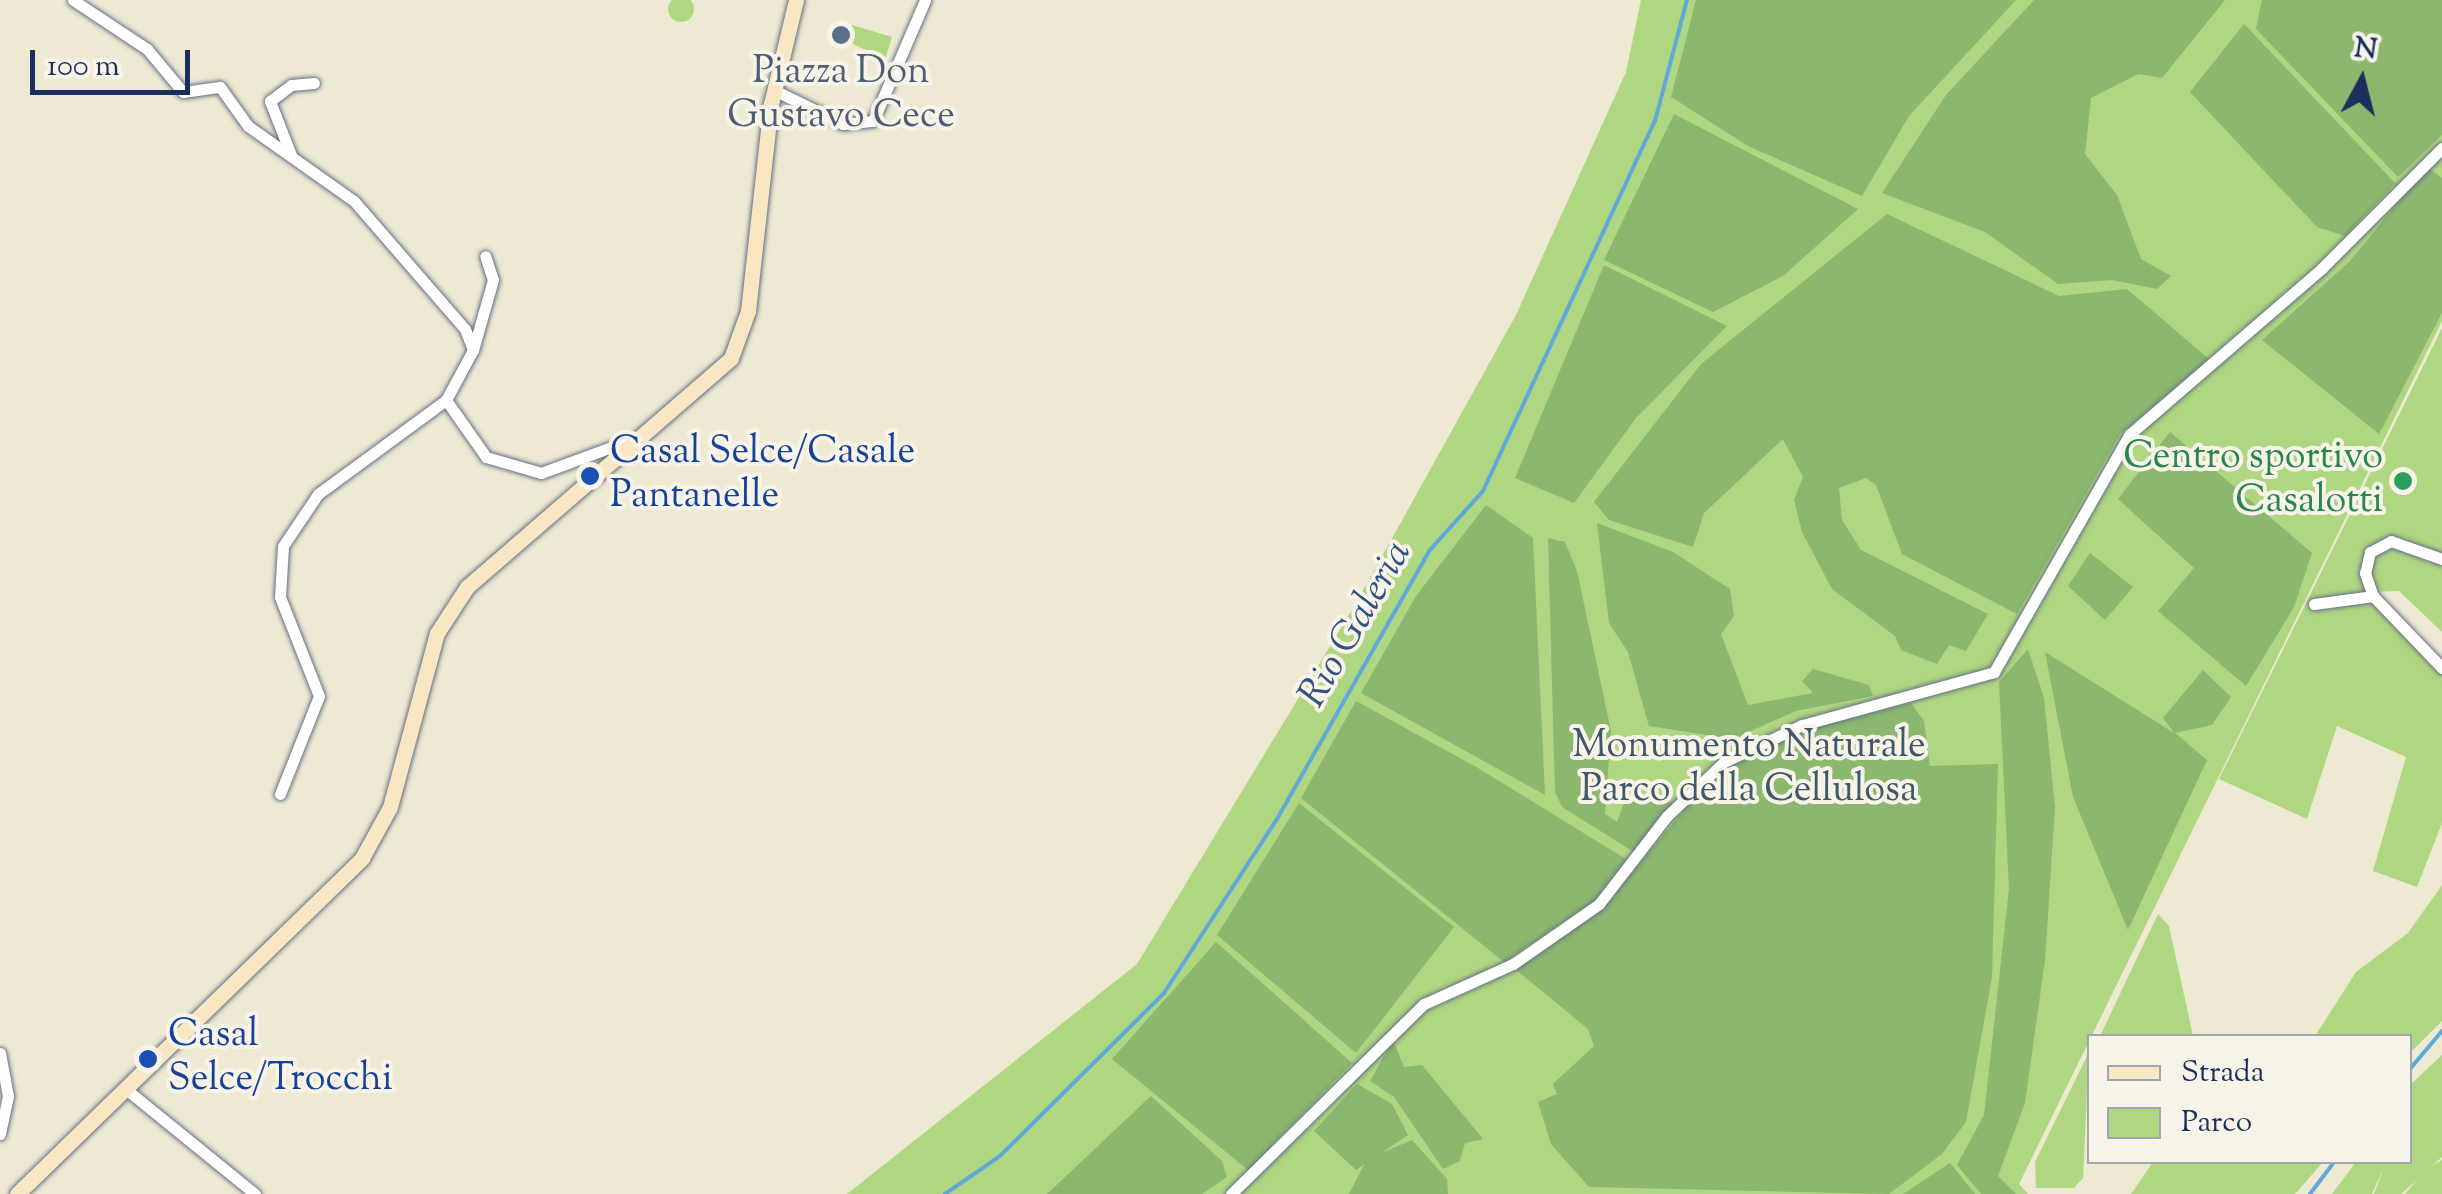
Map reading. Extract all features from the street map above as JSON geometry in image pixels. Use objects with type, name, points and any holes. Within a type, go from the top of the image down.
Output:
[{"type":"main road","points":[[16,1194],[128,1090],[368,850],[390,806],[437,633],[458,598],[718,374],[743,330],[774,90],[796,0]]},
{"type":"street","points":[[73,0],[147,49],[183,92],[220,86],[243,122],[296,163],[354,200],[462,325],[473,350]]},
{"type":"street","points":[[774,90],[843,124],[872,122],[925,0]]},
{"type":"street","points":[[296,163],[270,101],[291,84],[314,83]]},
{"type":"street","points":[[1231,1194],[1424,1004],[1514,964],[1599,904],[1724,762],[1802,725],[1994,672],[2130,434],[2322,268],[2442,148]]},
{"type":"street","points":[[280,794],[320,696],[280,597],[283,546],[318,494],[446,400],[473,350],[492,280],[485,256]]},
{"type":"street","points":[[446,400],[476,448],[516,472],[553,471],[653,431]]},
{"type":"street","points":[[2442,559],[2406,541],[2382,543],[2365,570],[2373,596],[2442,668]]},
{"type":"street","points":[[2314,604],[2373,596]]},
{"type":"street","points":[[0,1053],[8,1105],[0,1134]]},
{"type":"street","points":[[128,1090],[255,1194]]},
{"type":"green space","points":[[673,-1],[689,-1],[693,14],[686,21],[676,21],[669,14]]},
{"type":"green space","name":"Monumento Naturale Parco della Cellulosa","points":[[1641,0],[2442,0],[2442,321],[2093,1034],[2087,1034],[2087,1045],[2019,1184],[2028,1194],[847,1194],[1137,964],[1355,605],[1516,315],[1626,72]]},
{"type":"green space","points":[[1696,0],[2016,0],[1909,116],[1862,196],[1748,146],[1671,97]]},
{"type":"green space","points":[[2034,0],[2225,0],[2162,78],[2138,74],[2091,98],[2085,154],[2117,195],[2141,259],[2171,276],[2157,289],[2112,280],[2058,284],[1985,232],[1882,193],[1946,95]]},
{"type":"green space","points":[[2262,0],[2442,0],[2442,135],[2398,177],[2256,29]]},
{"type":"green space","points":[[2244,24],[2395,183],[2345,236],[2317,227],[2190,92]]},
{"type":"green space","points":[[852,25],[892,37],[885,59],[847,41]]},
{"type":"green space","points":[[1674,114],[1858,209],[1783,276],[1713,312],[1604,260]]},
{"type":"green space","points":[[2427,167],[2442,178],[2442,313],[2379,434],[2262,340],[2350,261]]},
{"type":"green space","points":[[1887,214],[2059,296],[2127,289],[2209,359],[2120,434],[2017,614],[1902,554],[1876,485],[1866,478],[1839,488],[1842,520],[1861,550],[1988,614],[1966,651],[1949,645],[1937,664],[1901,650],[1895,636],[1832,589],[1802,532],[1794,500],[1803,477],[1783,439],[1704,513],[1693,547],[1609,520],[1594,502],[1701,364]]},
{"type":"green space","points":[[1604,265],[1727,326],[1636,418],[1574,503],[1515,478]]},
{"type":"green space","points":[[2442,328],[2442,632],[2399,591],[2366,592],[2442,675],[2442,823],[2417,887],[2373,871],[2406,757],[2337,726],[2307,819],[2219,779]]},
{"type":"green space","points":[[2170,432],[2312,553],[2294,607],[2246,686],[2158,611],[2194,568],[2118,499]]},
{"type":"green space","points":[[1486,505],[1533,538],[1545,795],[1361,693],[1416,596]]},
{"type":"green space","points":[[1597,523],[1673,552],[1730,589],[1734,616],[1721,634],[1748,705],[1813,693],[1802,681],[1813,669],[1869,685],[1873,696],[1796,711],[1733,739],[1649,726],[1628,652],[1609,623]]},
{"type":"green space","points":[[1548,538],[1565,542],[1577,571],[1611,731],[1605,814],[1617,822],[1627,795],[1675,803],[1634,852],[1562,807],[1555,792]]},
{"type":"green space","points":[[2090,553],[2133,587],[2105,620],[2068,586]]},
{"type":"green space","points":[[2028,649],[2044,698],[2055,807],[2045,960],[2025,1103],[1998,1176],[2016,1194],[1981,1194],[1957,1165],[1984,1115],[2009,889],[1999,682]]},
{"type":"green space","points":[[2045,652],[2174,733],[2163,718],[2203,670],[2231,697],[2212,725],[2175,733],[2207,760],[2128,930],[2073,797]]},
{"type":"green space","points":[[1356,701],[1478,768],[1629,861],[1593,902],[1504,962],[1301,798]]},
{"type":"green space","points":[[1911,703],[1924,721],[1930,766],[1998,764],[1992,977],[1966,1122],[1942,1154],[1889,1194],[1589,1187],[1551,1144],[1538,1102],[1557,1094],[1553,1084],[1594,1046],[1588,1029],[1514,968],[1610,899],[1715,773],[1797,732]]},
{"type":"green space","points":[[1299,803],[1454,927],[1356,1053],[1217,935]]},
{"type":"green space","points":[[2442,885],[2442,1021],[2412,1051],[2412,1034],[2316,1034],[2356,972],[2408,933]]},
{"type":"green space","points":[[2158,914],[2169,926],[2193,1034],[2101,1034]]},
{"type":"green space","points":[[1216,942],[1352,1063],[1248,1170],[1112,1059]]},
{"type":"green space","points":[[1393,1040],[1404,1067],[1422,1065],[1483,1139],[1465,1143],[1460,1161],[1443,1169],[1394,1097],[1370,1081]]},
{"type":"green space","points":[[2442,1055],[2442,1157],[2401,1194],[2374,1194],[2384,1167],[2372,1194],[2332,1194],[2354,1164],[2412,1164],[2412,1083]]},
{"type":"green space","points":[[2087,1056],[2083,1178],[2074,1188],[2036,1188],[2035,1162]]},
{"type":"green space","points":[[1357,1084],[1392,1104],[1408,1135],[1356,1170],[1314,1131]]},
{"type":"green space","points":[[1151,1096],[1222,1161],[1227,1177],[1202,1194],[1047,1194]]},
{"type":"green space","points":[[1412,1140],[1447,1179],[1448,1194],[1349,1194],[1367,1159]]},
{"type":"green space","points":[[2442,1160],[2442,1194],[2405,1194],[2426,1169]]},
{"type":"green space","points":[[1950,1163],[1975,1194],[1903,1194]]},
{"type":"green space","points":[[2152,1164],[2321,1164],[2295,1194],[2131,1194]]},
{"type":"waterway","name":"Rio Galeria","points":[[945,1194],[1000,1156],[1164,993],[1277,819],[1429,551],[1483,491],[1655,121],[1687,0]]},
{"type":"waterway","points":[[2412,1067],[2442,1031]]},
{"type":"waterway","points":[[2310,1194],[2332,1164]]},
{"type":"place","name":"Piazza Don Gustavo Cece","points":[[841,35]]},
{"type":"place","name":"Casal Selce/Casale Pantanelle","points":[[590,476]]},
{"type":"place","name":"Centro sportivo Casalotti","points":[[2403,481]]},
{"type":"place","name":"Casal Selce/Trocchi","points":[[148,1059]]}]
